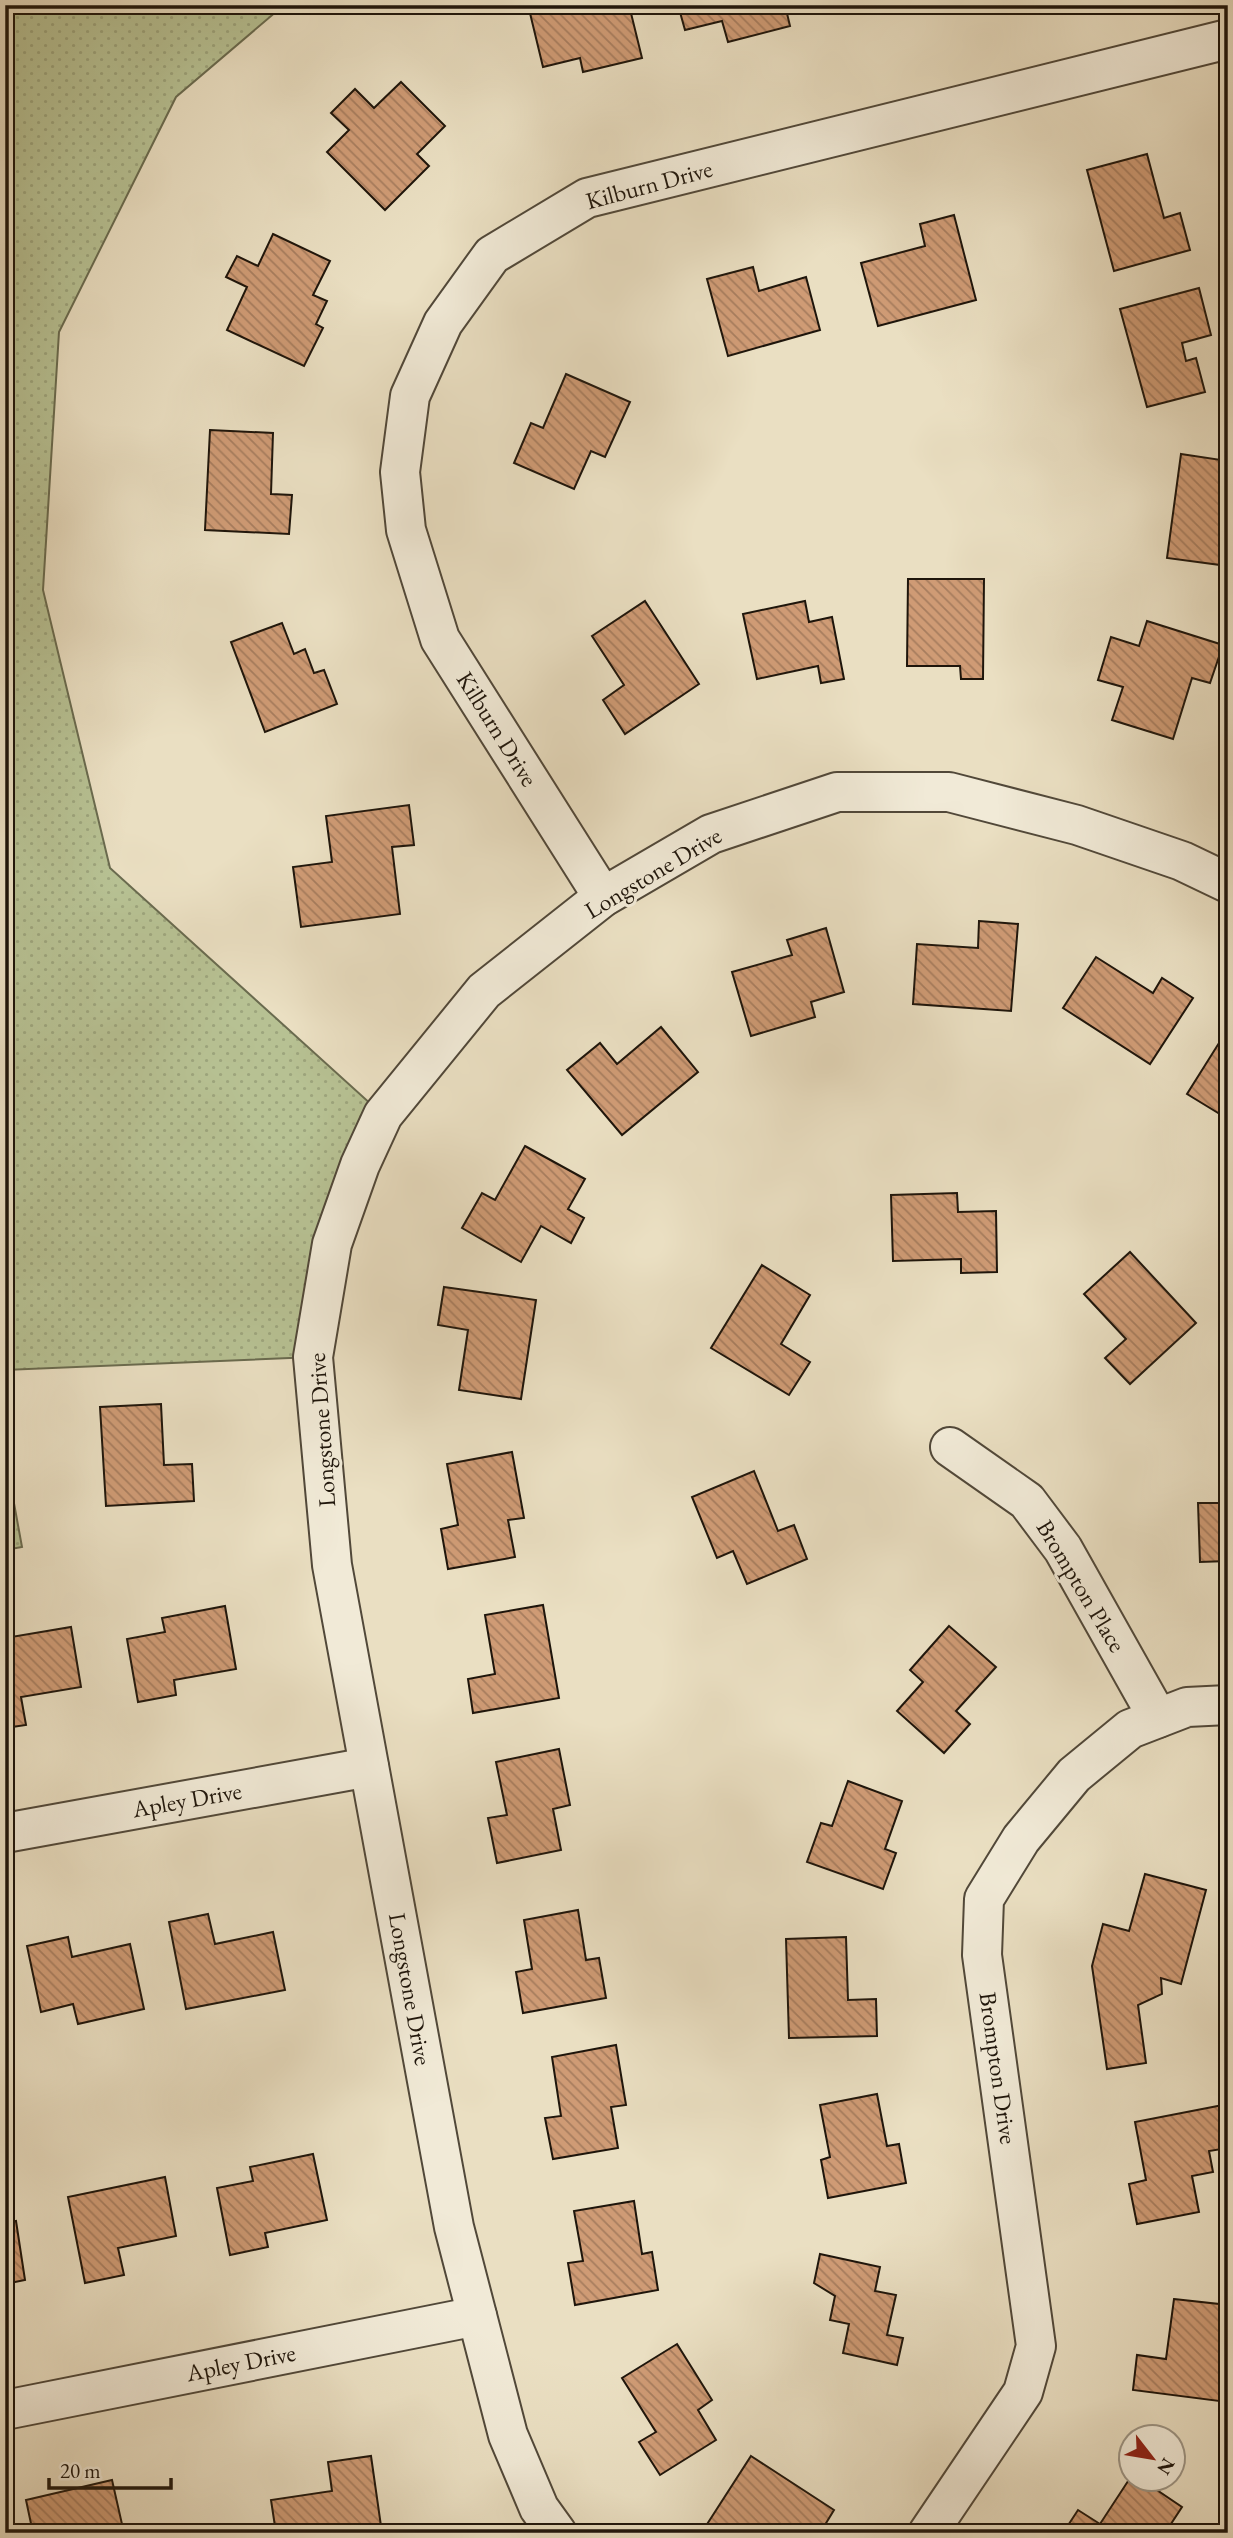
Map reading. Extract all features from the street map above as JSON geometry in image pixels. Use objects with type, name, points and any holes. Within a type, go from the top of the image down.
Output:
[{"type":"street","name":"Kilburn Drive","points":[[603,897],[440,639],[405,530],[400,472],[410,397],[443,323],[492,255],[587,198],[1228,40]]},
{"type":"street","name":"Longstone Drive","points":[[557,2533],[539,2508],[508,2435],[454,2227],[332,1565],[313,1357],[332,1244],[360,1166],[383,1115],[484,991],[603,897],[711,834],[837,792],[949,792],[1077,825],[1182,861],[1227,881]]},
{"type":"street","name":"Brompton Place","points":[[950,1447],[1027,1501],[1063,1549],[1158,1718]]},
{"type":"street","name":"Brompton Drive","points":[[928,2533],[1023,2392],[1037,2346],[982,1955],[984,1899],[1021,1839],[1074,1775],[1130,1729],[1187,1707],[1228,1705]]},
{"type":"street","name":"Apley Drive","points":[[5,1833],[369,1767]]},
{"type":"street","name":"Apley Drive","points":[[5,2410],[477,2316]]},
{"type":"green space","points":[[5,5],[284,5],[176,97],[59,332],[43,590],[110,868],[383,1115],[313,1357],[5,1370]]},
{"type":"green space","points":[[5,1454],[22,1547],[5,1550]]},
{"type":"building","points":[[545,5],[629,5],[642,58],[583,72],[580,58],[543,67],[529,9]]},
{"type":"building","points":[[678,5],[785,5],[790,26],[728,42],[722,21],[685,30]]},
{"type":"building","points":[[401,82],[445,126],[417,154],[429,166],[385,210],[327,152],[349,130],[331,113],[355,89],[374,108]]},
{"type":"building","points":[[1147,154],[1164,218],[1180,213],[1190,250],[1114,271],[1087,170]]},
{"type":"building","points":[[954,215],[976,300],[878,326],[861,263],[925,246],[920,224]]},
{"type":"building","points":[[273,234],[330,261],[313,295],[327,301],[316,324],[323,328],[304,366],[227,330],[247,287],[226,277],[237,256],[258,266]]},
{"type":"building","points":[[753,267],[759,291],[806,277],[820,330],[728,356],[707,279]]},
{"type":"building","points":[[1199,288],[1211,335],[1182,343],[1186,361],[1196,358],[1205,392],[1147,407],[1120,309]]},
{"type":"building","points":[[566,374],[630,402],[605,457],[591,451],[574,489],[514,463],[531,423],[543,428]]},
{"type":"building","points":[[210,430],[273,433],[271,494],[292,495],[289,534],[205,530]]},
{"type":"building","points":[[1181,454],[1228,461],[1228,566],[1167,558]]},
{"type":"building","points":[[908,579],[984,579],[983,679],[961,679],[960,666],[907,666]]},
{"type":"building","points":[[645,601],[699,684],[625,734],[603,700],[624,685],[592,636]]},
{"type":"building","points":[[805,601],[809,622],[832,617],[844,679],[821,683],[818,666],[757,679],[743,614]]},
{"type":"building","points":[[1147,621],[1223,645],[1210,683],[1192,678],[1173,739],[1112,720],[1123,687],[1098,680],[1111,637],[1139,646]]},
{"type":"building","points":[[282,623],[294,654],[305,649],[314,673],[324,670],[337,704],[265,732],[231,642]]},
{"type":"building","points":[[409,805],[414,845],[392,847],[400,914],[301,927],[293,867],[332,862],[326,816]]},
{"type":"building","points":[[979,921],[1018,924],[1011,1011],[913,1004],[917,944],[978,948]]},
{"type":"building","points":[[826,928],[844,992],[811,1002],[815,1017],[751,1036],[732,972],[792,955],[787,940]]},
{"type":"building","points":[[1096,957],[1153,993],[1162,978],[1193,998],[1150,1064],[1063,1008]]},
{"type":"building","points":[[661,1027],[698,1072],[622,1135],[567,1070],[600,1043],[617,1064]]},
{"type":"building","points":[[1219,1043],[1228,1048],[1228,1119],[1187,1094]]},
{"type":"building","points":[[525,1146],[585,1179],[568,1209],[584,1218],[571,1243],[541,1226],[521,1262],[462,1228],[482,1193],[495,1200]]},
{"type":"building","points":[[957,1193],[958,1212],[996,1211],[997,1272],[961,1273],[961,1259],[893,1261],[891,1195]]},
{"type":"building","points":[[1130,1252],[1196,1323],[1130,1384],[1105,1358],[1126,1339],[1084,1294]]},
{"type":"building","points":[[762,1265],[810,1295],[781,1344],[810,1362],[789,1395],[711,1348]]},
{"type":"building","points":[[444,1287],[536,1300],[521,1399],[459,1390],[468,1330],[438,1325]]},
{"type":"building","points":[[161,1404],[164,1465],[192,1464],[194,1501],[106,1506],[100,1407]]},
{"type":"building","points":[[512,1452],[524,1518],[508,1520],[515,1557],[448,1569],[441,1529],[458,1525],[447,1464]]},
{"type":"building","points":[[754,1471],[778,1531],[794,1525],[807,1559],[747,1584],[733,1551],[717,1558],[692,1497]]},
{"type":"building","points":[[1198,1503],[1228,1503],[1228,1561],[1200,1562]]},
{"type":"building","points":[[543,1605],[559,1698],[473,1713],[468,1679],[495,1674],[485,1615]]},
{"type":"building","points":[[225,1606],[236,1669],[174,1680],[176,1695],[138,1702],[127,1639],[165,1632],[162,1618]]},
{"type":"building","points":[[949,1626],[996,1667],[956,1711],[970,1724],[944,1753],[897,1711],[923,1682],[910,1670]]},
{"type":"building","points":[[71,1627],[81,1687],[21,1697],[26,1725],[5,1728],[5,1638]]},
{"type":"building","points":[[559,1749],[570,1805],[553,1809],[561,1850],[497,1863],[488,1818],[507,1815],[496,1762]]},
{"type":"building","points":[[848,1781],[902,1801],[885,1849],[896,1853],[883,1889],[807,1862],[821,1823],[832,1826]]},
{"type":"building","points":[[1145,1874],[1206,1890],[1181,1984],[1161,1978],[1162,1994],[1138,2005],[1146,2063],[1107,2069],[1092,1966],[1103,1924],[1129,1931]]},
{"type":"building","points":[[578,1910],[586,1960],[599,1958],[606,1998],[523,2013],[516,1972],[532,1969],[524,1920]]},
{"type":"building","points":[[208,1914],[215,1944],[273,1932],[285,1990],[186,2009],[169,1922]]},
{"type":"building","points":[[68,1937],[72,1957],[130,1944],[144,2009],[78,2024],[73,2004],[41,2012],[27,1946]]},
{"type":"building","points":[[846,1937],[848,2000],[876,1999],[877,2036],[789,2038],[786,1939]]},
{"type":"building","points":[[616,2045],[626,2105],[611,2107],[618,2148],[553,2159],[545,2118],[561,2116],[552,2057]]},
{"type":"building","points":[[877,2094],[887,2146],[899,2144],[906,2183],[828,2198],[821,2160],[830,2157],[820,2105]]},
{"type":"building","points":[[1228,2104],[1228,2148],[1209,2151],[1213,2172],[1192,2176],[1199,2212],[1137,2224],[1129,2184],[1146,2180],[1135,2122]]},
{"type":"building","points":[[313,2154],[327,2220],[265,2233],[268,2247],[230,2255],[217,2188],[253,2181],[250,2167]]},
{"type":"building","points":[[165,2177],[176,2236],[118,2248],[124,2275],[85,2283],[68,2197]]},
{"type":"building","points":[[634,2201],[642,2254],[652,2252],[658,2290],[575,2305],[568,2263],[583,2261],[574,2211]]},
{"type":"building","points":[[16,2221],[25,2280],[5,2284],[5,2223]]},
{"type":"building","points":[[820,2254],[880,2267],[875,2291],[896,2295],[887,2335],[903,2338],[897,2365],[843,2353],[849,2324],[830,2320],[835,2296],[814,2283]]},
{"type":"building","points":[[1174,2299],[1228,2305],[1228,2331],[1219,2401],[1133,2390],[1137,2355],[1166,2359]]},
{"type":"building","points":[[677,2344],[712,2400],[698,2410],[716,2440],[660,2475],[639,2442],[656,2432],[622,2378]]},
{"type":"building","points":[[371,2456],[382,2533],[276,2533],[271,2500],[332,2491],[328,2462]]},
{"type":"building","points":[[751,2456],[834,2510],[820,2533],[758,2533],[752,2529],[750,2533],[702,2532]]},
{"type":"building","points":[[112,2480],[124,2533],[33,2533],[26,2500]]},
{"type":"building","points":[[1121,2492],[1160,2492],[1182,2507],[1165,2533],[1063,2533],[1078,2510],[1100,2524]]}]
